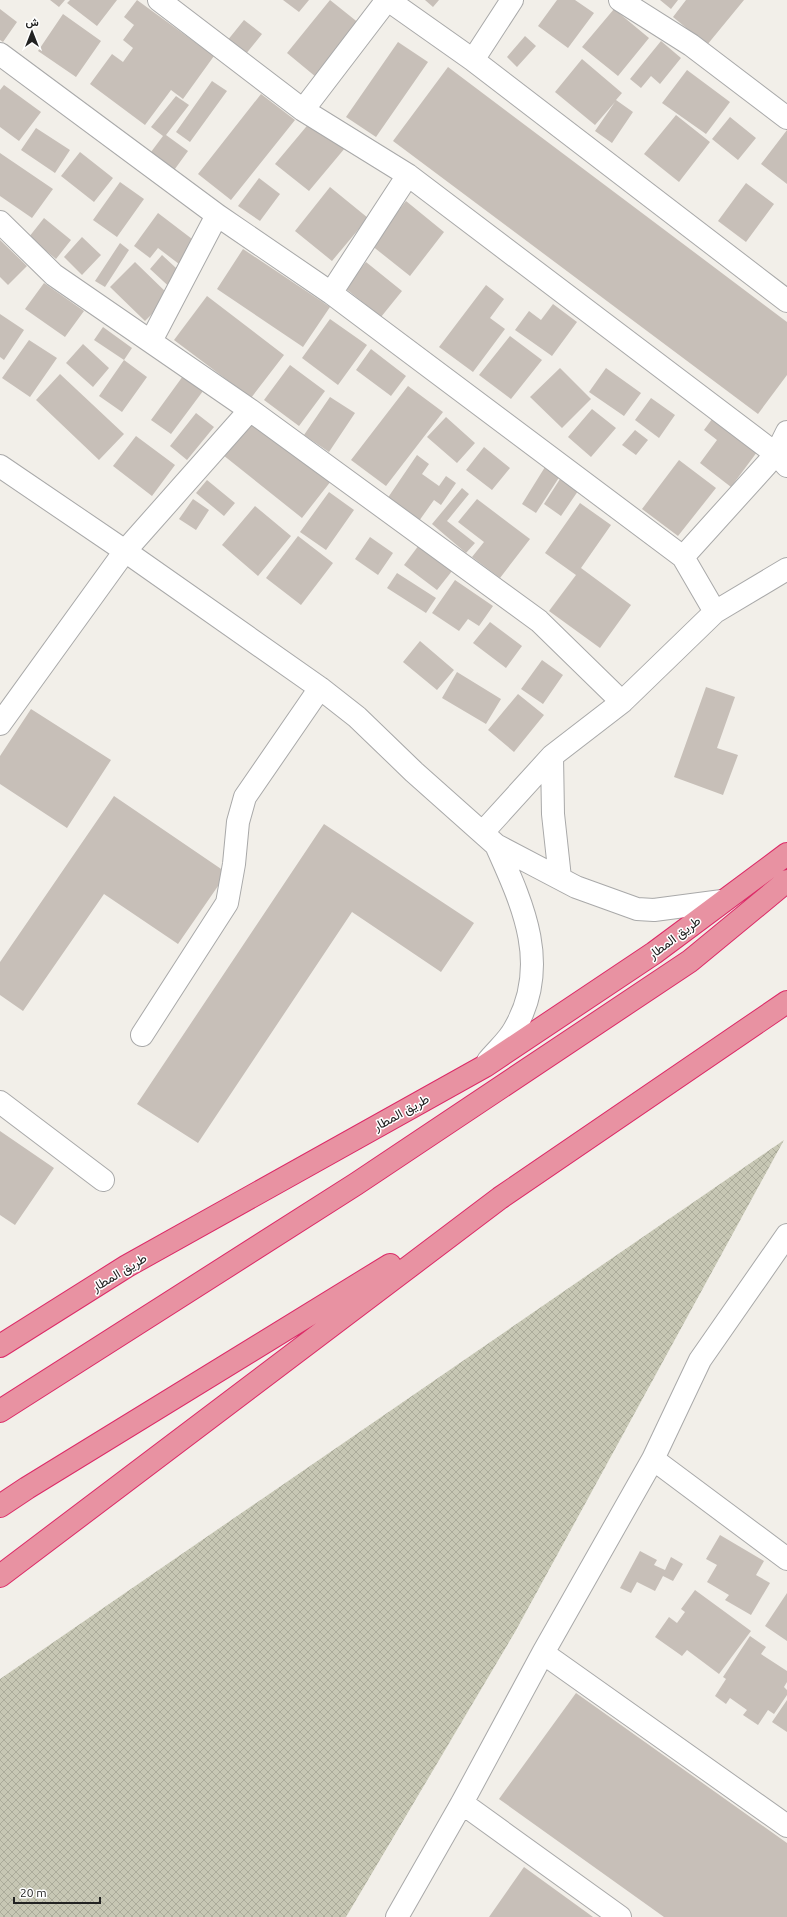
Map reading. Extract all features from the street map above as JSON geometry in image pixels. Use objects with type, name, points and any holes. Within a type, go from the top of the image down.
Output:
[{"type":"highway","name":"طريق المطار","points":[[0,1346],[127,1266],[485,1066],[654,953],[787,854]]},
{"type":"highway","points":[[0,1411],[356,1184],[690,961],[787,881]]},
{"type":"highway","points":[[0,1576],[500,1198],[787,1002]]},
{"type":"highway","points":[[0,1506],[500,1198]]},
{"type":"street","points":[[159,0],[303,110],[408,175],[782,460]]},
{"type":"street","points":[[303,110],[387,0],[473,60],[787,301]]},
{"type":"street","points":[[473,60],[512,0]]},
{"type":"street","points":[[620,0],[691,45],[787,118]]},
{"type":"street","points":[[0,54],[217,215],[331,293],[683,557],[714,612]]},
{"type":"street","points":[[331,293],[408,175]]},
{"type":"street","points":[[151,341],[217,215]]},
{"type":"street","points":[[0,222],[54,275],[250,410],[539,620],[622,702]]},
{"type":"street","points":[[0,724],[125,551],[250,410]]},
{"type":"street","points":[[683,557],[782,460],[787,432]]},
{"type":"street","points":[[0,466],[125,551],[320,688],[357,717],[414,772],[490,839],[576,887],[637,909],[654,910],[722,901]]},
{"type":"street","points":[[490,839],[552,756],[622,702],[714,612],[787,569]]},
{"type":"street","points":[[142,1035],[227,903],[234,864],[238,822],[245,797],[320,688]]},
{"type":"street","points":[[552,756],[553,814],[560,878]]},
{"type":"street","points":[[485,1066],[515,1028],[530,993],[532,970],[530,933],[512,879],[490,839]]},
{"type":"street","points":[[0,1102],[103,1180]]},
{"type":"street","points":[[397,1917],[462,1803],[543,1653],[653,1459],[700,1360],[787,1235]]},
{"type":"street","points":[[653,1459],[787,1559]]},
{"type":"street","points":[[543,1653],[787,1826]]},
{"type":"street","points":[[462,1803],[620,1917]]},
{"type":"shaded area","points":[[784,1140],[515,1632],[346,1917],[0,1917],[0,1679]]},
{"type":"building","points":[[50,0],[65,0],[59,7]]},
{"type":"building","points":[[70,0],[117,0],[97,26],[67,3]]},
{"type":"building","points":[[137,0],[214,56],[183,99],[171,90],[145,125],[90,84],[112,54],[123,62],[133,48],[123,40],[134,25],[124,17]]},
{"type":"building","points":[[283,0],[309,0],[299,12]]},
{"type":"building","points":[[330,0],[360,24],[316,77],[287,53]]},
{"type":"building","points":[[425,0],[439,0],[433,7]]},
{"type":"building","points":[[557,0],[575,0],[594,13],[568,48],[538,26]]},
{"type":"building","points":[[660,0],[678,0],[671,9]]},
{"type":"building","points":[[686,0],[744,0],[707,45],[673,17]]},
{"type":"building","points":[[0,9],[17,22],[3,42],[0,40]]},
{"type":"building","points":[[614,9],[649,38],[618,76],[582,47]]},
{"type":"building","points":[[63,14],[101,41],[76,77],[38,51]]},
{"type":"building","points":[[244,20],[262,34],[245,55],[227,41]]},
{"type":"building","points":[[525,36],[536,46],[517,67],[507,57]]},
{"type":"building","points":[[661,41],[681,58],[660,84],[651,76],[641,88],[630,79]]},
{"type":"building","points":[[398,42],[428,62],[376,137],[346,117]]},
{"type":"building","points":[[582,59],[622,93],[616,100],[633,112],[612,143],[595,131],[615,102],[595,125],[555,92]]},
{"type":"building","points":[[448,67],[787,322],[787,375],[758,414],[393,141]]},
{"type":"building","points":[[687,70],[730,102],[706,134],[662,103]]},
{"type":"building","points":[[212,81],[227,91],[190,142],[176,132]]},
{"type":"building","points":[[4,85],[41,112],[19,141],[0,127],[0,90]]},
{"type":"building","points":[[261,94],[295,120],[231,200],[198,174]]},
{"type":"building","points":[[176,96],[189,105],[166,135],[188,151],[172,173],[148,156],[163,136],[151,127]]},
{"type":"building","points":[[676,115],[710,142],[679,182],[644,154]]},
{"type":"building","points":[[730,117],[756,138],[738,160],[712,139]]},
{"type":"building","points":[[311,121],[345,148],[309,191],[275,164]]},
{"type":"building","points":[[36,128],[70,150],[55,173],[21,150]]},
{"type":"building","points":[[787,130],[787,184],[761,164]]},
{"type":"building","points":[[80,152],[113,178],[94,202],[61,176]]},
{"type":"building","points":[[0,153],[53,189],[32,218],[0,196]]},
{"type":"building","points":[[259,178],[280,194],[260,221],[238,206]]},
{"type":"building","points":[[120,182],[144,199],[117,237],[93,220]]},
{"type":"building","points":[[746,183],[774,204],[746,242],[718,221]]},
{"type":"building","points":[[330,187],[368,218],[332,261],[295,231]]},
{"type":"building","points":[[406,201],[444,232],[410,276],[371,245]]},
{"type":"building","points":[[158,213],[196,242],[179,264],[158,248],[150,258],[134,246]]},
{"type":"building","points":[[44,218],[71,240],[56,259],[29,237]]},
{"type":"building","points":[[82,237],[101,255],[82,275],[64,257]]},
{"type":"building","points":[[0,240],[27,266],[8,285],[0,277]]},
{"type":"building","points":[[120,243],[129,250],[105,287],[95,281]]},
{"type":"building","points":[[243,249],[330,307],[303,347],[217,289]]},
{"type":"building","points":[[162,255],[189,280],[176,293],[150,269]]},
{"type":"building","points":[[135,262],[170,296],[145,321],[110,287]]},
{"type":"building","points":[[366,262],[402,291],[381,317],[345,288]]},
{"type":"building","points":[[44,283],[84,311],[65,337],[25,309]]},
{"type":"building","points":[[486,285],[504,299],[490,318],[505,329],[473,372],[439,347]]},
{"type":"building","points":[[207,296],[284,355],[251,398],[174,340]]},
{"type":"building","points":[[553,304],[577,322],[552,356],[515,330],[529,311],[541,320]]},
{"type":"building","points":[[0,314],[24,330],[4,360],[0,357]]},
{"type":"building","points":[[330,319],[367,345],[338,385],[302,358]]},
{"type":"building","points":[[103,327],[132,348],[124,360],[94,340]]},
{"type":"building","points":[[510,336],[542,360],[511,399],[479,375]]},
{"type":"building","points":[[29,340],[57,358],[30,397],[2,378]]},
{"type":"building","points":[[83,344],[109,368],[93,387],[66,363]]},
{"type":"building","points":[[371,349],[406,376],[391,396],[356,370]]},
{"type":"building","points":[[124,360],[147,377],[122,412],[99,396]]},
{"type":"building","points":[[290,365],[325,391],[299,426],[264,400]]},
{"type":"building","points":[[560,368],[591,399],[562,428],[530,397]]},
{"type":"building","points":[[606,368],[641,393],[624,416],[589,392]]},
{"type":"building","points":[[60,374],[124,434],[99,460],[36,400]]},
{"type":"building","points":[[183,376],[203,391],[171,434],[151,420]]},
{"type":"building","points":[[408,386],[443,412],[386,486],[351,460]]},
{"type":"building","points":[[330,397],[355,413],[329,452],[304,435]]},
{"type":"building","points":[[651,398],[675,415],[659,438],[635,420]]},
{"type":"building","points":[[592,409],[616,428],[591,457],[568,437]]},
{"type":"building","points":[[196,413],[214,427],[187,460],[170,446]]},
{"type":"building","points":[[715,415],[760,448],[731,487],[700,463],[717,440],[704,430]]},
{"type":"building","points":[[446,417],[475,443],[457,463],[427,437]]},
{"type":"building","points":[[252,419],[331,481],[302,518],[223,455]]},
{"type":"building","points":[[635,430],[648,440],[636,455],[622,445]]},
{"type":"building","points":[[136,436],[175,465],[152,496],[113,466]]},
{"type":"building","points":[[484,447],[510,468],[492,490],[466,470]]},
{"type":"building","points":[[417,455],[429,464],[422,474],[439,486],[446,476],[456,483],[441,505],[434,500],[419,521],[387,499]]},
{"type":"building","points":[[679,460],[716,488],[678,536],[642,509]]},
{"type":"building","points":[[545,467],[560,476],[536,513],[522,504]]},
{"type":"building","points":[[560,479],[578,491],[561,516],[544,504]]},
{"type":"building","points":[[207,480],[235,503],[224,516],[196,493]]},
{"type":"building","points":[[462,488],[469,494],[447,521],[475,543],[466,553],[432,524]]},
{"type":"building","points":[[329,492],[354,510],[326,550],[300,532]]},
{"type":"building","points":[[193,499],[209,510],[196,530],[179,519]]},
{"type":"building","points":[[477,499],[530,539],[500,578],[472,557],[484,542],[458,522]]},
{"type":"building","points":[[580,503],[611,525],[581,568],[631,605],[600,648],[549,611],[576,575],[545,553]]},
{"type":"building","points":[[255,506],[291,536],[258,576],[222,545]]},
{"type":"building","points":[[298,536],[333,563],[301,605],[266,578]]},
{"type":"building","points":[[370,537],[393,553],[378,575],[355,559]]},
{"type":"building","points":[[419,545],[452,571],[437,590],[404,565]]},
{"type":"building","points":[[397,573],[436,598],[426,613],[387,588]]},
{"type":"building","points":[[455,580],[493,606],[479,626],[468,619],[459,631],[432,613]]},
{"type":"building","points":[[490,622],[522,646],[506,668],[473,643]]},
{"type":"building","points":[[420,641],[454,670],[437,690],[403,662]]},
{"type":"building","points":[[542,660],[563,675],[543,704],[521,689]]},
{"type":"building","points":[[457,672],[501,699],[486,724],[442,698]]},
{"type":"building","points":[[706,687],[735,697],[717,748],[738,755],[723,795],[674,777]]},
{"type":"building","points":[[518,694],[544,715],[514,752],[488,730]]},
{"type":"building","points":[[31,709],[111,760],[67,828],[0,784],[0,756]]},
{"type":"building","points":[[114,796],[227,873],[178,944],[104,894],[23,1011],[0,995],[0,962]]},
{"type":"building","points":[[324,824],[474,923],[441,972],[352,912],[198,1143],[137,1104]]},
{"type":"building","points":[[0,1131],[54,1168],[15,1225],[0,1215]]},
{"type":"building","points":[[720,1535],[764,1561],[756,1575],[770,1583],[751,1615],[725,1600],[729,1595],[707,1582],[717,1565],[706,1559]]},
{"type":"building","points":[[640,1551],[657,1560],[654,1565],[665,1570],[671,1557],[683,1564],[673,1581],[663,1576],[655,1591],[637,1582],[631,1593],[620,1588]]},
{"type":"building","points":[[695,1590],[751,1631],[719,1674],[687,1650],[682,1656],[655,1637],[669,1617],[677,1623],[685,1612],[681,1609]]},
{"type":"building","points":[[787,1593],[787,1641],[765,1626]]},
{"type":"building","points":[[750,1636],[766,1647],[761,1654],[787,1671],[787,1682],[784,1687],[787,1690],[787,1695],[774,1714],[768,1710],[758,1725],[743,1715],[747,1710],[730,1698],[726,1704],[715,1696],[726,1679],[723,1677]]},
{"type":"building","points":[[576,1693],[787,1843],[787,1917],[664,1917],[499,1799]]},
{"type":"building","points":[[787,1700],[787,1732],[772,1722]]},
{"type":"building","points":[[524,1867],[593,1917],[489,1917]]}]
